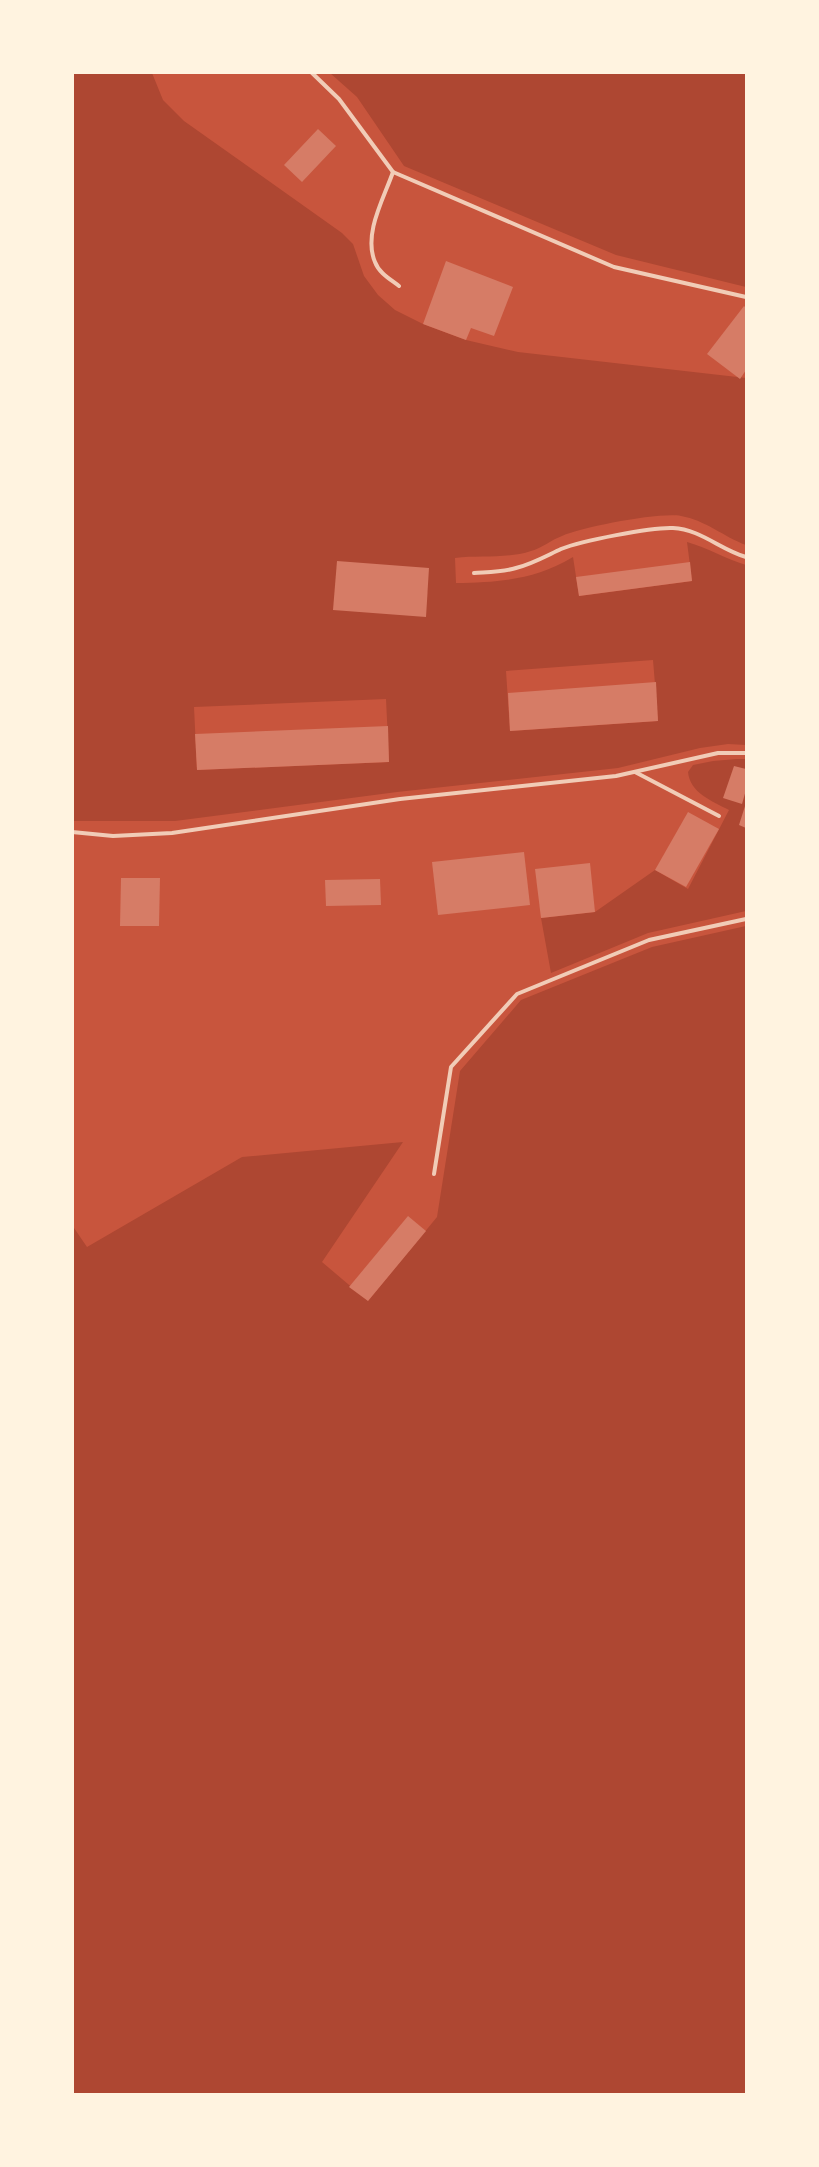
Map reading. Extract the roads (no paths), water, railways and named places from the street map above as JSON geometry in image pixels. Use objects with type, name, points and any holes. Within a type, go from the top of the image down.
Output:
[{"type":"lane","points":[[311,72],[339,99],[393,172],[614,267],[746,297]]},
{"type":"lane","points":[[393,172],[373,227],[372,245],[374,262],[383,274],[399,286]]},
{"type":"lane","points":[[474,573],[514,569],[574,545],[655,529],[674,528],[692,532],[730,552],[746,557]]},
{"type":"lane","points":[[72,832],[113,836],[172,833],[400,799],[616,776],[718,753],[746,754]]},
{"type":"lane","points":[[635,772],[719,816]]},
{"type":"lane","points":[[434,1174],[451,1067],[517,994],[649,940],[746,919]]}]
